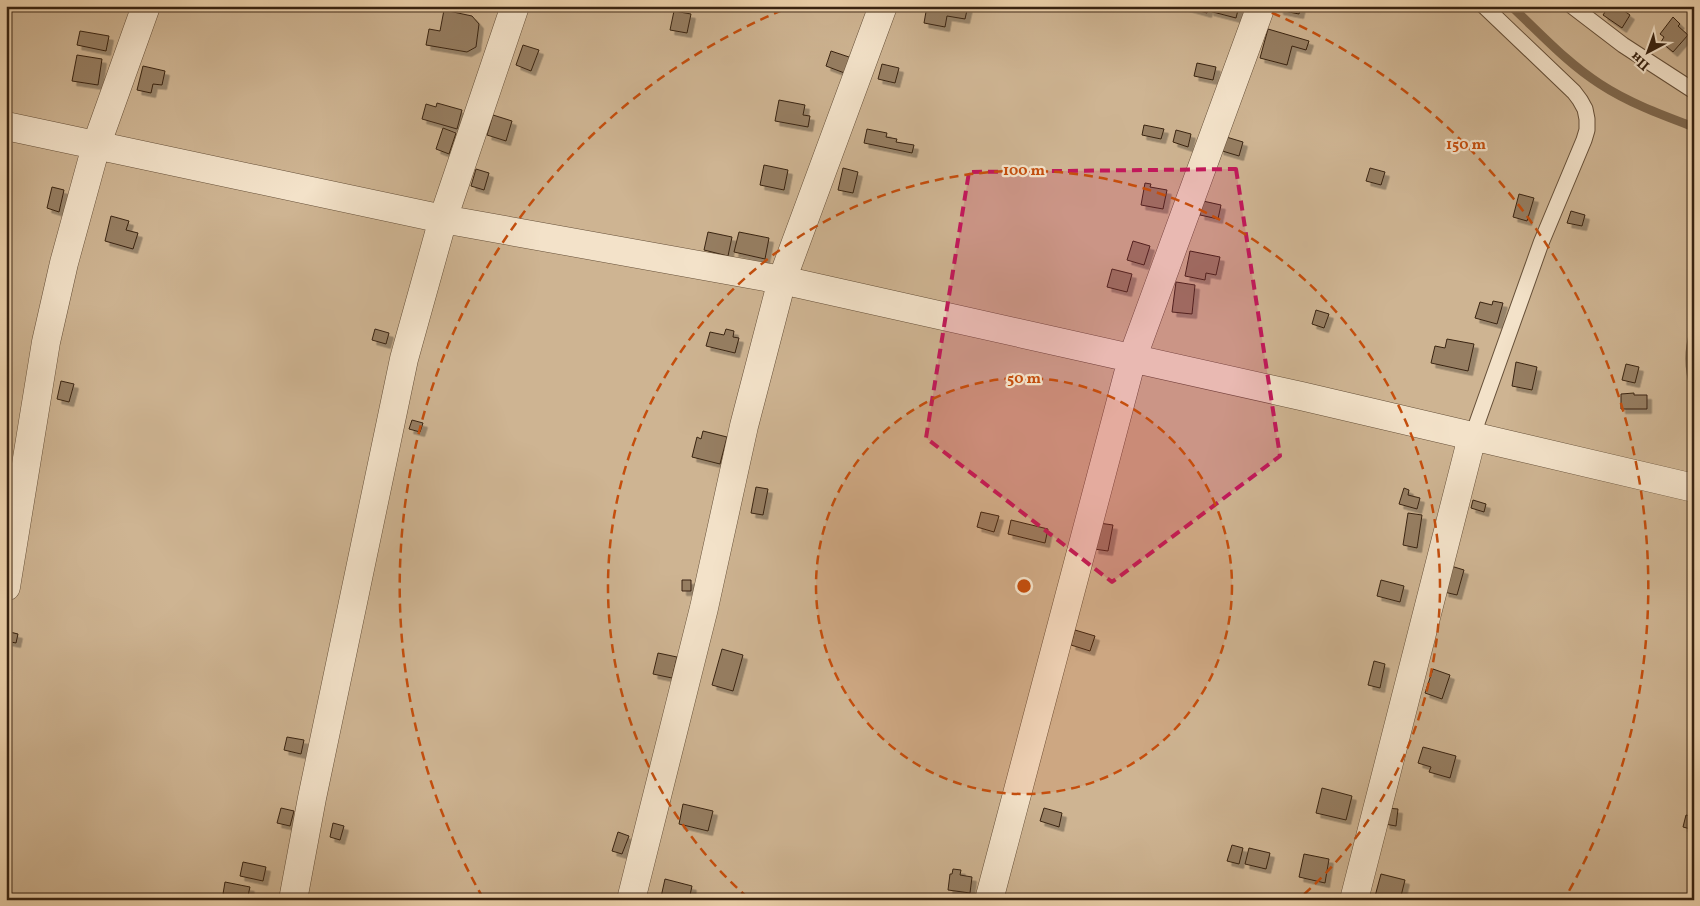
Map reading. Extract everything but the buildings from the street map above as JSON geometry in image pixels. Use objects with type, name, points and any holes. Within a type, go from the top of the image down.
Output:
[{"type":"street","points":[[6,587],[46,342],[64,263],[96,146],[146,6]]},
{"type":"street","points":[[293,900],[312,798],[404,360],[443,219],[515,6]]},
{"type":"street","points":[[631,900],[704,608],[744,426],[782,280],[883,6]]},
{"type":"street","points":[[989,900],[1132,359],[1261,6]]},
{"type":"street","points":[[6,126],[443,219],[782,280],[1301,396],[1694,488]]},
{"type":"street","points":[[1354,900],[1472,437]]},
{"type":"lane","points":[[1472,437],[1541,243],[1584,140],[1587,125],[1585,109],[1574,92],[1484,6]]},
{"type":"lane","points":[[1572,6],[1623,45],[1694,91]]},
{"type":"highlighted area","points":[[1236,169],[1280,456],[1112,582],[926,438],[969,172]]},
{"type":"shaded area","points":[[6,6],[1694,6],[1694,900],[6,900]]},
{"type":"waterway","points":[[1511,6],[1565,57],[1600,84],[1634,103],[1694,127]]},
{"type":"waterway","points":[[1694,332],[1690,360],[1694,387]]}]
